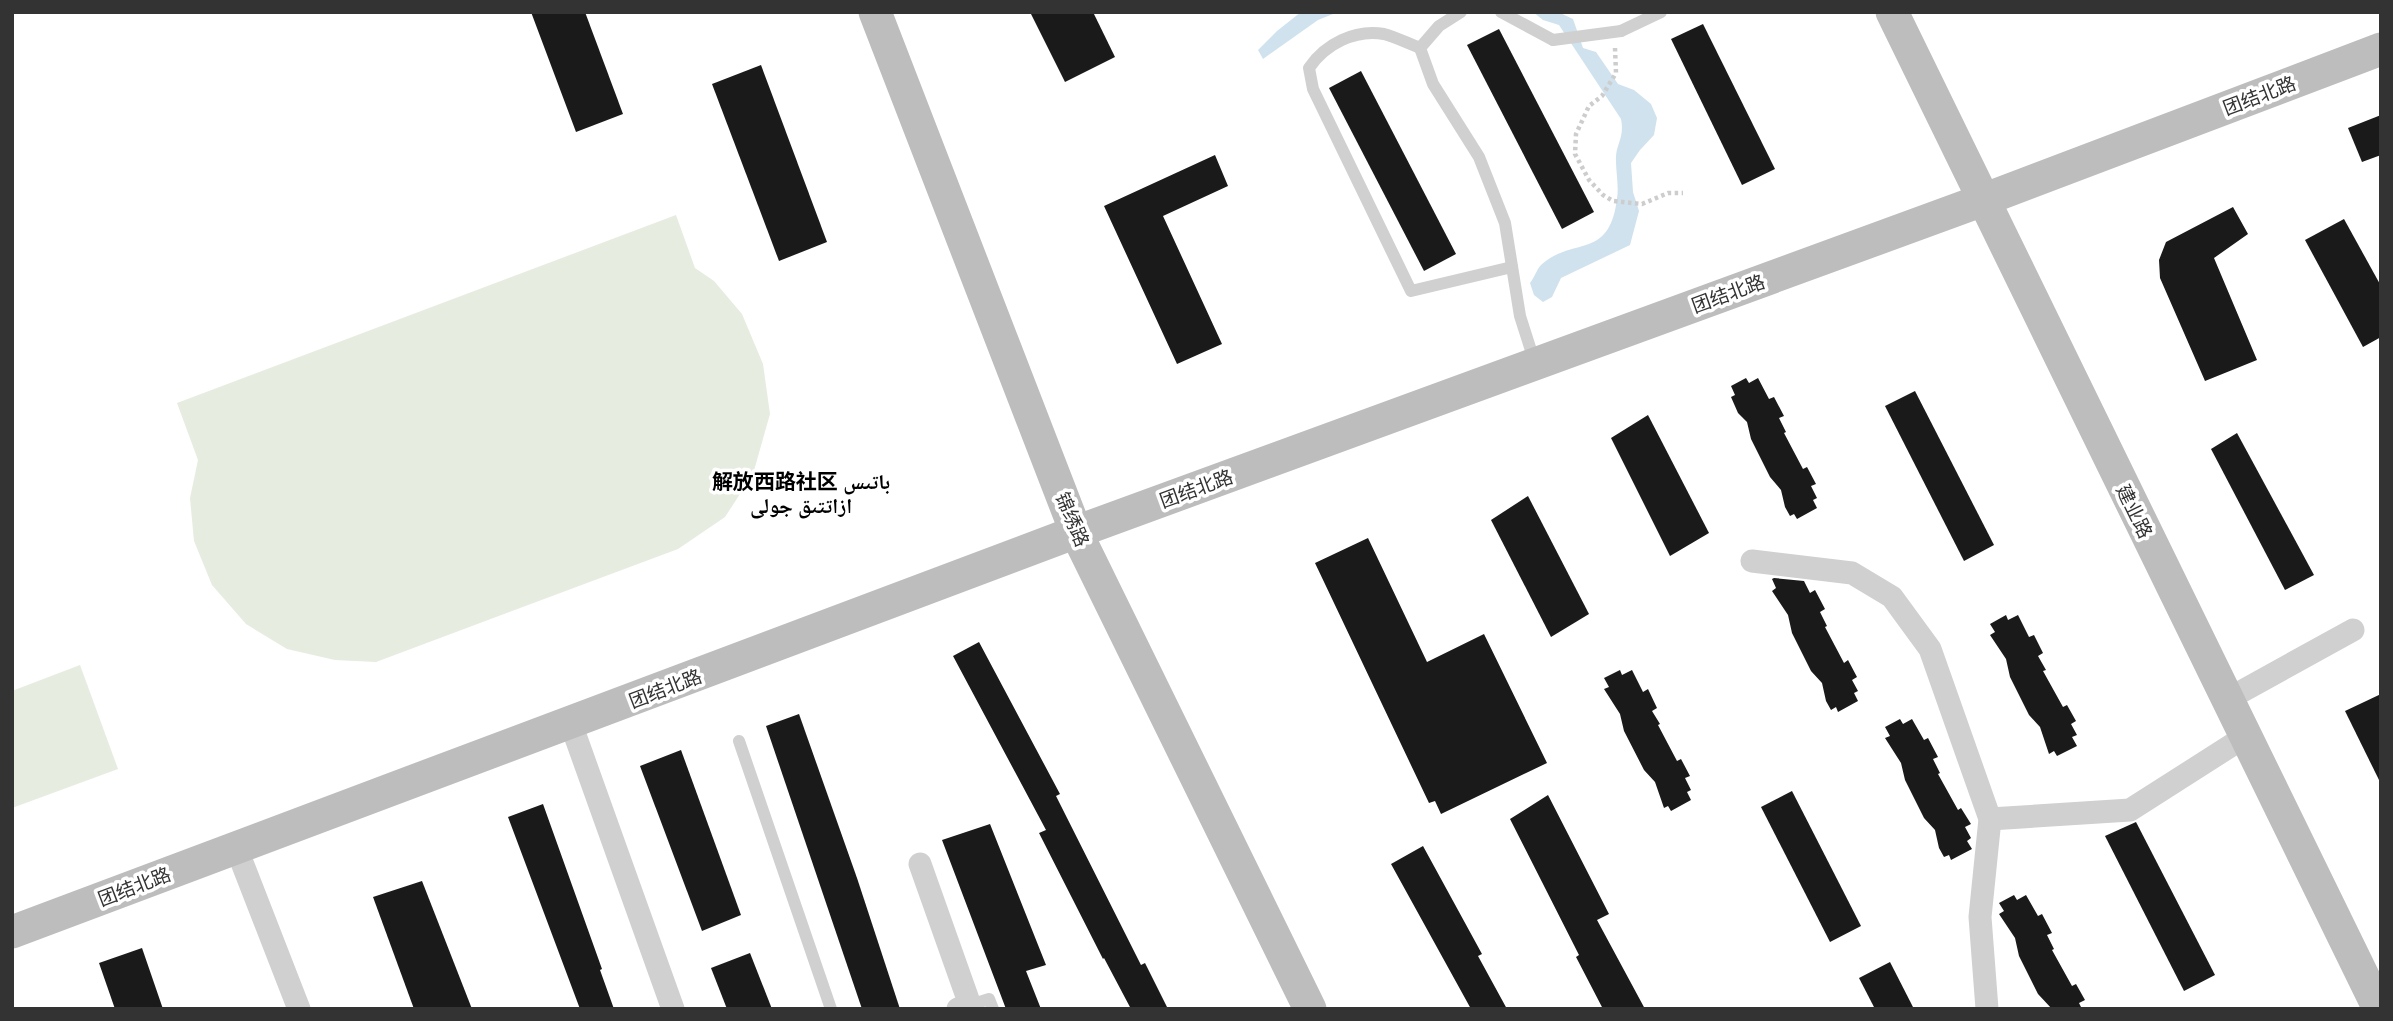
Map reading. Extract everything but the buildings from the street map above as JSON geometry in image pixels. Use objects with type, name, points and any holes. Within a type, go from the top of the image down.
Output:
[{"type":"street","name":"锦绣路","points":[[875,12],[1076,532],[1310,1009]]},
{"type":"street","name":"建业路","points":[[1892,12],[2379,1009]]},
{"type":"street","name":"团结北路","points":[[12,932],[1076,532],[1983,200],[2381,49]]},
{"type":"street","points":[[1752,562],[1852,573],[1892,597],[1930,649],[1990,818],[1980,917],[1987,1009]]},
{"type":"street","points":[[2228,699],[2353,630]]},
{"type":"street","points":[[571,724],[673,1009]]},
{"type":"street","points":[[1990,818],[2130,810],[2246,736]]},
{"type":"street","points":[[236,847],[299,1009]]},
{"type":"street","points":[[920,864],[964,1007]]},
{"type":"lane","points":[[1420,48],[1439,26],[1461,12]]},
{"type":"lane","points":[[1501,12],[1553,40],[1621,31],[1659,13]]},
{"type":"lane","points":[[1512,267],[1410,291],[1313,89],[1309,68],[1320,52],[1338,41],[1356,35],[1384,34],[1420,48],[1433,84],[1479,157],[1505,223],[1520,316],[1535,364]]},
{"type":"lane","points":[[738,741],[831,1009]]},
{"type":"lane","points":[[964,1007],[989,999],[993,1009]]},
{"type":"path","points":[[1616,73],[1602,96],[1589,106],[1576,134],[1575,154],[1589,180],[1613,201],[1643,204],[1668,192],[1683,193]]},
{"type":"shaded area","points":[[676,215],[695,268],[714,281],[742,314],[763,364],[770,414],[753,474],[725,517],[678,549],[376,662],[335,660],[287,649],[246,624],[212,585],[194,541],[190,498],[198,460],[177,403]]},
{"type":"shaded area","points":[[80,665],[118,769],[12,808],[12,691]]},
{"type":"water","points":[[1301,12],[1338,12],[1318,20],[1263,59],[1258,50]]},
{"type":"water","points":[[1533,12],[1558,12],[1573,19],[1583,48],[1596,52],[1618,84],[1634,90],[1651,104],[1657,118],[1654,135],[1631,163],[1633,192],[1639,211],[1630,245],[1561,278],[1552,297],[1543,302],[1534,295],[1530,283],[1540,267],[1553,256],[1598,239],[1613,218],[1618,194],[1616,155],[1622,126],[1621,119],[1559,25],[1543,20]]},
{"type":"district","name":"解放西路社区 باتىس ازاتتىق جولى","points":[[801,493]]}]
